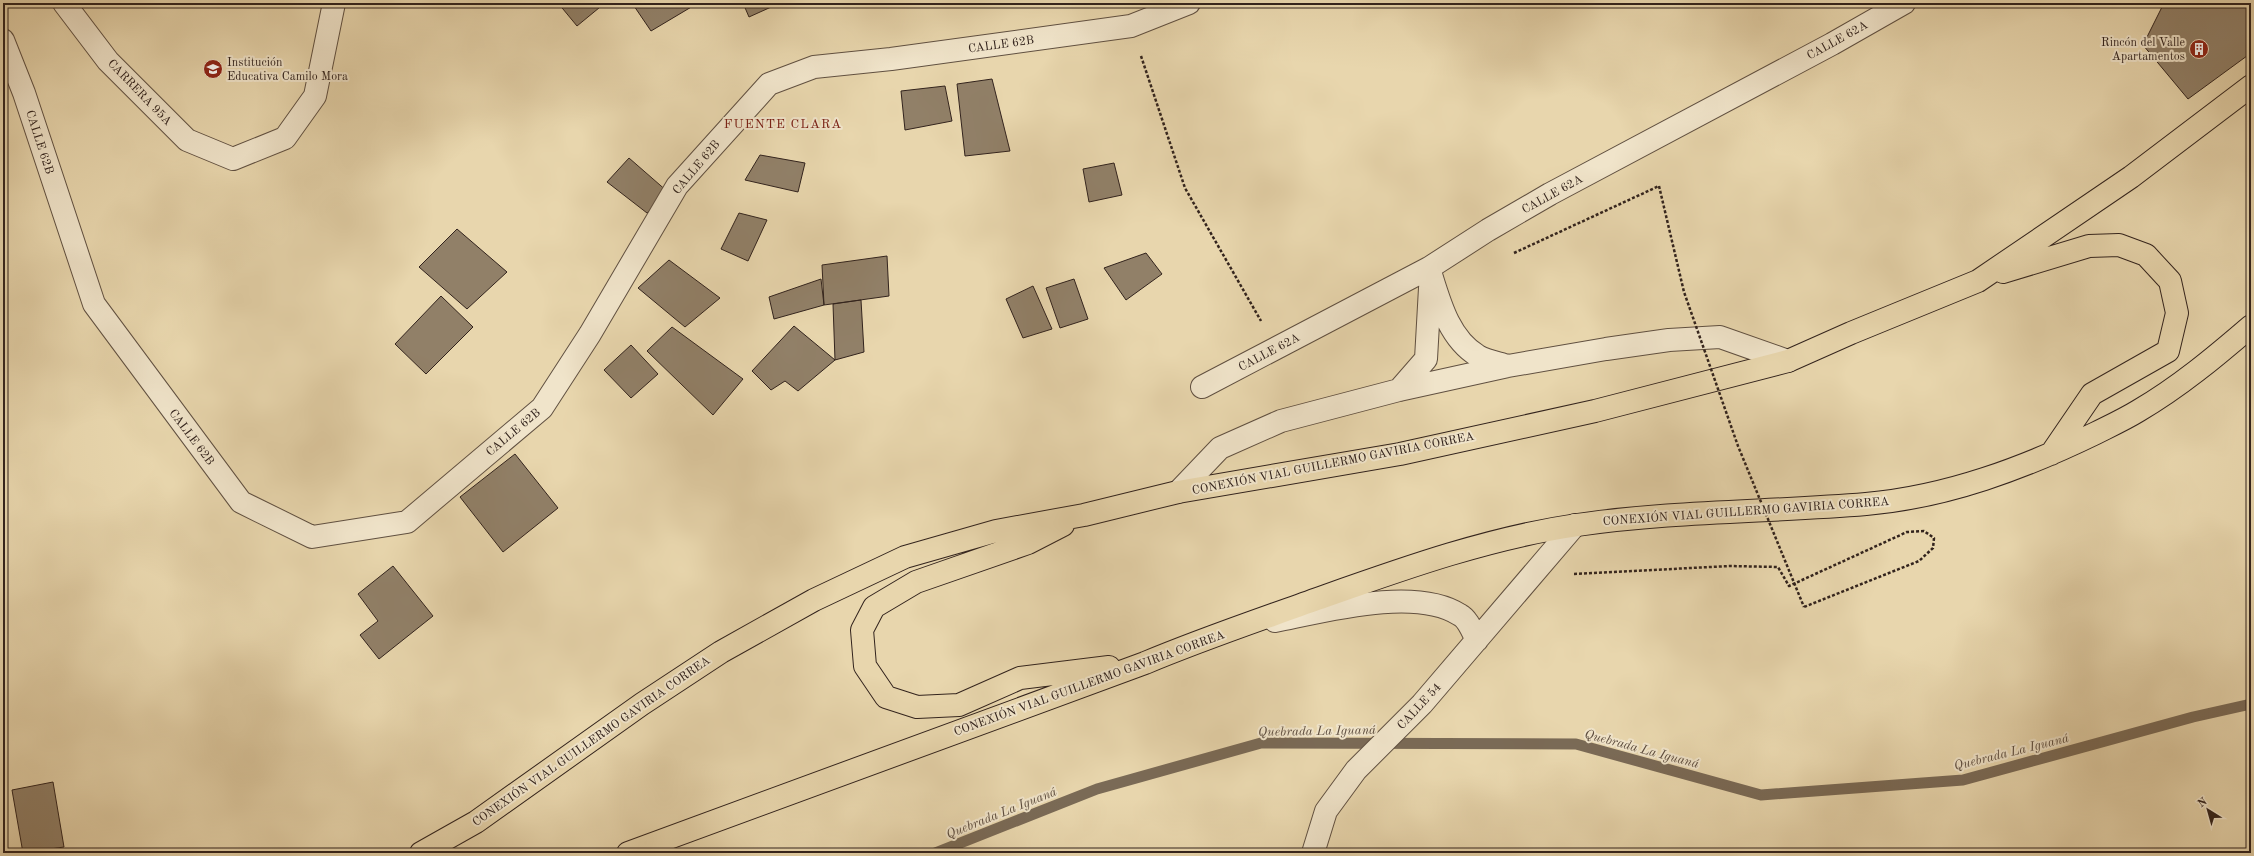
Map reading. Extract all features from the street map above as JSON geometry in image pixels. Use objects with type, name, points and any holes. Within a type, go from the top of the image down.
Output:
[{"type":"highway","name":"CONEXIÓN VIAL GUILLERMO GAVIRIA CORREA","points":[[421,853],[476,822],[642,704],[721,652],[814,600],[905,557],[996,531],[1084,515],[1178,492],[1400,454],[1595,411],[1788,362],[1851,333],[1978,280],[2131,177],[2251,86]]},
{"type":"highway","points":[[1978,280],[2068,251],[2089,246],[2119,245],[2146,255],[2170,281],[2177,313],[2168,351],[2092,394],[2050,455]]},
{"type":"highway","name":"CONEXIÓN VIAL GUILLERMO GAVIRIA CORREA","points":[[628,853],[1145,663],[1191,644],[1405,567],[1490,543],[1576,525],[1670,514],[1868,504],[1920,495],[1989,478],[2050,455],[2138,412],[2201,368],[2251,326]]},
{"type":"highway","points":[[1084,515],[1028,543],[916,582],[874,607],[862,630],[865,666],[886,697],[918,707],[959,705],[1020,678],[1145,663]]},
{"type":"street","name":"CARRERA 95A","points":[[64,3],[108,61],[187,140],[233,159],[285,138],[315,96],[334,3]]},
{"type":"street","name":"CALLE 62B","points":[[3,40],[24,93],[94,304],[241,502],[312,537],[408,522],[542,408],[590,334],[677,186],[768,84],[814,67],[891,59],[1131,26],[1189,3]]},
{"type":"street","name":"CALLE 62A","points":[[1202,387],[1429,268],[1488,230],[1550,194],[1832,44],[1904,3]]},
{"type":"street","points":[[1429,268],[1439,302],[1457,338],[1479,356],[1508,366]]},
{"type":"street","points":[[1400,390],[1426,359],[1431,299],[1429,268]]},
{"type":"street","points":[[1178,492],[1220,448],[1281,421],[1400,390],[1508,366],[1606,348],[1668,340],[1720,337],[1788,362]]},
{"type":"street","name":"CALLE 54","points":[[1313,853],[1326,811],[1356,770],[1422,704],[1576,525]]},
{"type":"street","points":[[1241,627],[1393,601],[1440,604],[1462,616],[1478,640]]},
{"type":"path","points":[[1131,26],[1185,188],[1276,348]]},
{"type":"path","points":[[1512,254],[1659,186],[1684,292],[1738,446],[1804,606],[1919,561],[1933,548],[1934,538],[1924,531],[1907,532],[1789,586],[1778,567],[1722,567],[1568,575]]},
{"type":"building","points":[[558,3],[605,3],[577,26]]},
{"type":"building","points":[[632,3],[698,3],[651,31]]},
{"type":"building","points":[[743,3],[780,3],[749,17]]},
{"type":"building","name":"Rincón del Valle Apartamentos","points":[[2164,3],[2251,3],[2251,53],[2188,99],[2143,45]]},
{"type":"building","points":[[992,79],[1010,151],[965,156],[957,84]]},
{"type":"building","points":[[945,86],[952,121],[905,130],[901,91]]},
{"type":"building","points":[[760,155],[805,163],[798,192],[745,180]]},
{"type":"building","points":[[629,158],[668,192],[647,213],[607,182]]},
{"type":"building","points":[[1114,163],[1122,195],[1089,202],[1083,169]]},
{"type":"building","points":[[739,213],[767,220],[748,261],[721,249]]},
{"type":"building","points":[[457,229],[507,272],[467,309],[419,267]]},
{"type":"building","points":[[1146,253],[1162,274],[1126,300],[1104,268]]},
{"type":"building","points":[[887,256],[889,296],[824,305],[822,265]]},
{"type":"building","points":[[669,260],[720,298],[685,327],[638,288]]},
{"type":"building","points":[[821,279],[824,305],[774,319],[769,297]]},
{"type":"building","points":[[1074,279],[1088,319],[1060,328],[1046,288]]},
{"type":"building","points":[[1033,286],[1052,329],[1023,338],[1006,299]]},
{"type":"building","points":[[441,296],[473,327],[426,374],[395,344]]},
{"type":"building","points":[[861,300],[864,352],[835,360],[833,304]]},
{"type":"building","points":[[794,326],[835,360],[798,391],[785,381],[771,390],[752,371]]},
{"type":"building","points":[[672,327],[743,379],[713,415],[647,351]]},
{"type":"building","points":[[631,345],[658,374],[631,398],[604,370]]},
{"type":"building","points":[[515,454],[558,508],[503,552],[460,497]]},
{"type":"building","points":[[393,566],[433,616],[379,659],[360,635],[378,621],[358,594]]},
{"type":"building","points":[[53,782],[64,847],[23,853],[12,790]]},
{"type":"waterway","name":"Quebrada La Iguaná","points":[[935,853],[1097,789],[1261,743],[1576,744],[1761,795],[1963,780],[2193,717],[2251,704]]},
{"type":"place","name":"Rincón del Valle Apartamentos","points":[[2199,49]]},
{"type":"place","name":"Institución Educativa Camilo Mora","points":[[213,69]]},
{"type":"district","name":"FUENTE CLARA","points":[[783,123]]}]
